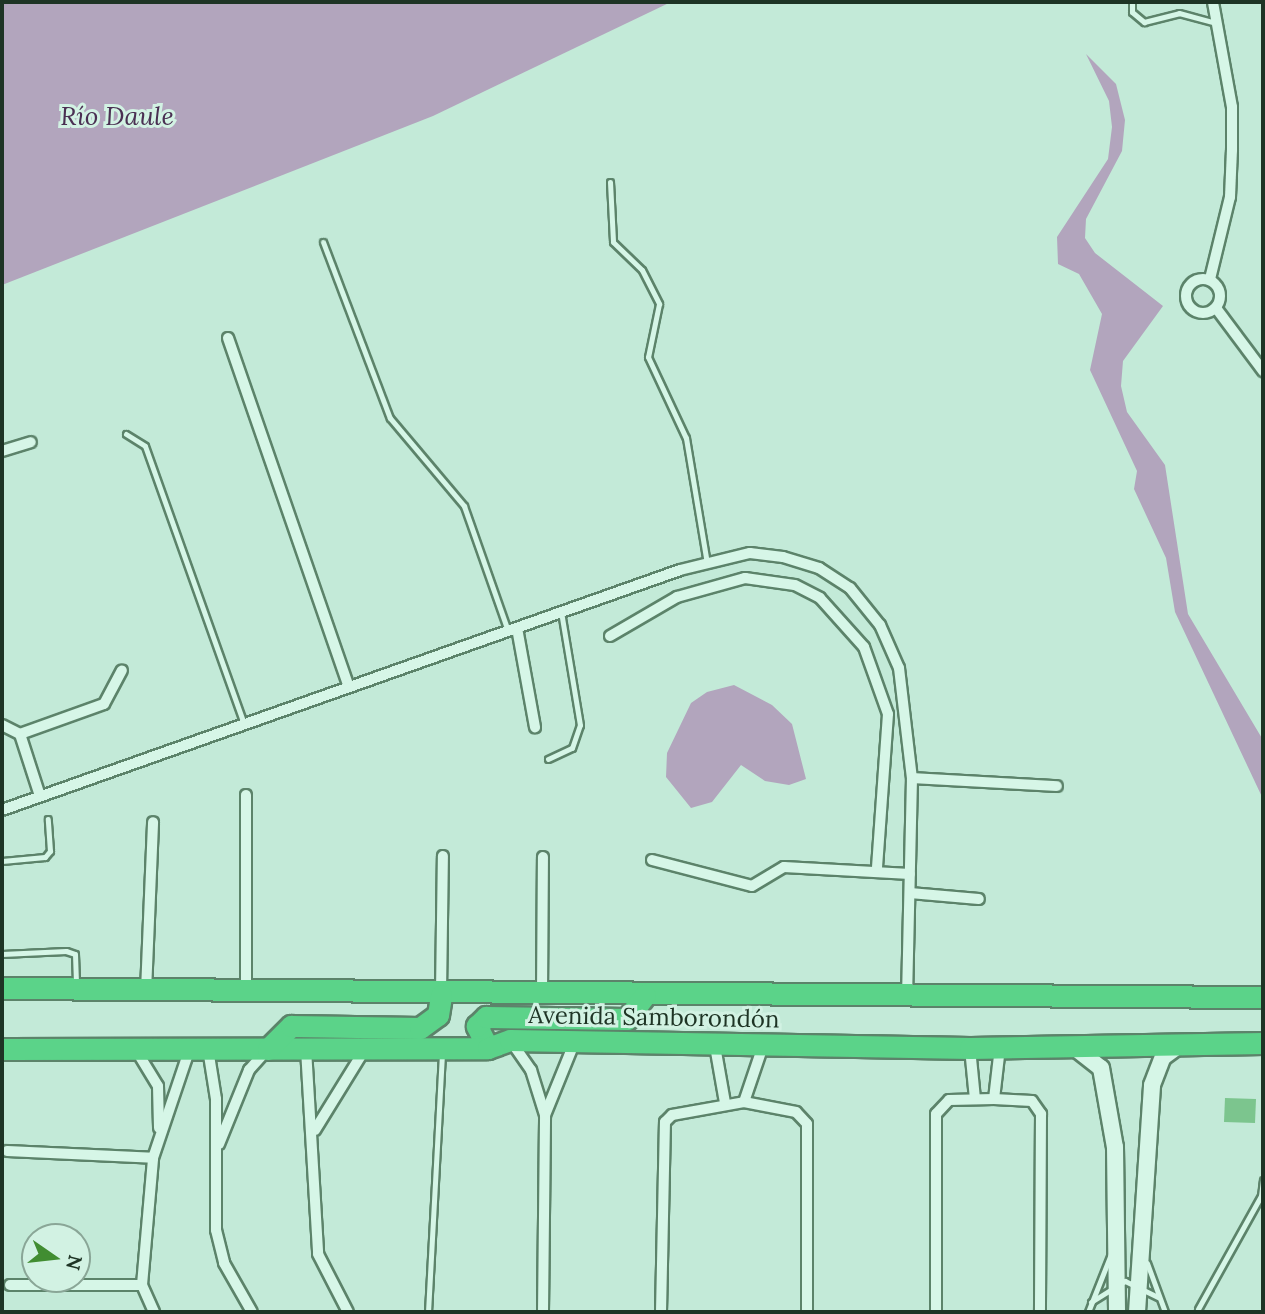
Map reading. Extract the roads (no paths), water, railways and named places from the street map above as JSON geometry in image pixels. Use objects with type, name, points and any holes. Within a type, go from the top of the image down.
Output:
[{"type":"highway","name":"Avenida Samborondón","points":[[2,988],[441,995],[907,993],[1263,997]]},
{"type":"highway","points":[[268,1049],[290,1026],[420,1028],[438,1015],[441,995]]},
{"type":"highway","points":[[488,1048],[477,1026],[486,1017],[627,1019],[645,995]]},
{"type":"highway","name":"Avenida Samborondón","points":[[2,1049],[488,1048],[510,1040],[715,1046],[970,1048],[1062,1042],[1263,1043]]},
{"type":"street","points":[[1210,279],[1230,197],[1232,150],[1232,107],[1213,22],[1213,2]]},
{"type":"street","points":[[1210,279],[1191,283],[1187,303],[1203,313],[1216,308]]},
{"type":"street","points":[[1210,279],[1220,289],[1216,308],[1263,371]]},
{"type":"street","points":[[228,338],[349,687]]},
{"type":"street","points":[[2,451],[31,442]]},
{"type":"street","points":[[2,810],[561,612],[707,564],[750,554],[783,557],[819,568],[850,588],[880,625],[899,667],[912,778],[907,993]]},
{"type":"street","points":[[610,636],[677,597],[746,578],[795,585],[820,598],[864,647],[888,714],[877,869]]},
{"type":"street","points":[[512,630],[535,726]]},
{"type":"street","points":[[20,734],[104,704],[122,670]]},
{"type":"street","points":[[2,724],[20,734],[40,796]]},
{"type":"street","points":[[912,778],[1057,786]]},
{"type":"street","points":[[246,795],[246,992]]},
{"type":"street","points":[[146,991],[153,822]]},
{"type":"street","points":[[441,995],[443,856]]},
{"type":"street","points":[[542,857],[542,995]]},
{"type":"street","points":[[652,860],[752,886],[784,867],[877,869],[910,874]]},
{"type":"street","points":[[910,893],[979,899]]},
{"type":"street","points":[[510,1040],[531,1070],[545,1115],[543,1312]]},
{"type":"street","points":[[545,1115],[575,1040]]},
{"type":"street","points":[[1062,1042],[1083,1050],[1101,1068],[1115,1147],[1117,1312]]},
{"type":"street","points":[[1137,1312],[1152,1085],[1163,1057],[1184,1042]]},
{"type":"street","points":[[715,1046],[725,1103]]},
{"type":"street","points":[[744,1102],[763,1046]]},
{"type":"street","points":[[994,1098],[1000,1047]]},
{"type":"street","points":[[315,1130],[366,1048]]},
{"type":"street","points":[[970,1048],[975,1099]]},
{"type":"street","points":[[135,1049],[158,1086],[159,1135]]},
{"type":"street","points":[[154,1312],[142,1285],[153,1158],[159,1135],[199,1049],[215,1067],[216,1230],[224,1263],[252,1312]]},
{"type":"street","points":[[216,1153],[249,1070],[268,1049]]},
{"type":"street","points":[[306,1049],[315,1130],[310,1192],[318,1254],[348,1312]]},
{"type":"street","points":[[936,1312],[936,1114],[949,1100],[994,1098],[1032,1101],[1041,1114],[1040,1312]]},
{"type":"street","points":[[661,1312],[665,1122],[672,1115],[725,1103],[744,1102],[796,1112],[807,1124],[807,1312]]},
{"type":"street","points":[[7,1151],[153,1158]]},
{"type":"street","points":[[10,1285],[142,1285]]},
{"type":"lane","points":[[1132,2],[1132,12],[1144,22],[1179,13],[1213,22]]},
{"type":"lane","points":[[610,182],[613,242],[642,270],[659,304],[648,357],[686,438],[707,564]]},
{"type":"lane","points":[[323,242],[390,418],[464,506],[512,630]]},
{"type":"lane","points":[[126,434],[145,446],[244,724]]},
{"type":"lane","points":[[548,759],[572,748],[580,725],[561,612]]},
{"type":"lane","points":[[2,861],[45,857],[50,851],[48,819]]},
{"type":"lane","points":[[2,954],[75,954],[76,990]]},
{"type":"lane","points":[[428,1312],[443,1048]]},
{"type":"lane","points":[[1198,1309],[1261,1196],[1263,1180]]},
{"type":"lane","points":[[1088,1312],[1116,1241]]},
{"type":"lane","points":[[1140,1243],[1165,1312]]},
{"type":"lane","points":[[1091,1302],[1116,1283],[1137,1282],[1158,1297]]},
{"type":"water","name":"Río Daule","points":[[2,2],[671,2],[433,116],[2,285]]},
{"type":"water","points":[[1086,54],[1116,84],[1125,120],[1122,151],[1086,219],[1085,238],[1095,253],[1163,306],[1123,361],[1121,386],[1127,412],[1165,465],[1188,614],[1263,740],[1263,799],[1175,612],[1166,558],[1134,489],[1137,471],[1090,370],[1102,314],[1079,274],[1058,264],[1057,237],[1108,159],[1112,127],[1109,101]]},
{"type":"water","points":[[734,685],[772,705],[792,724],[806,779],[789,785],[765,781],[741,765],[712,802],[691,808],[666,777],[667,753],[691,703],[707,692]]}]
